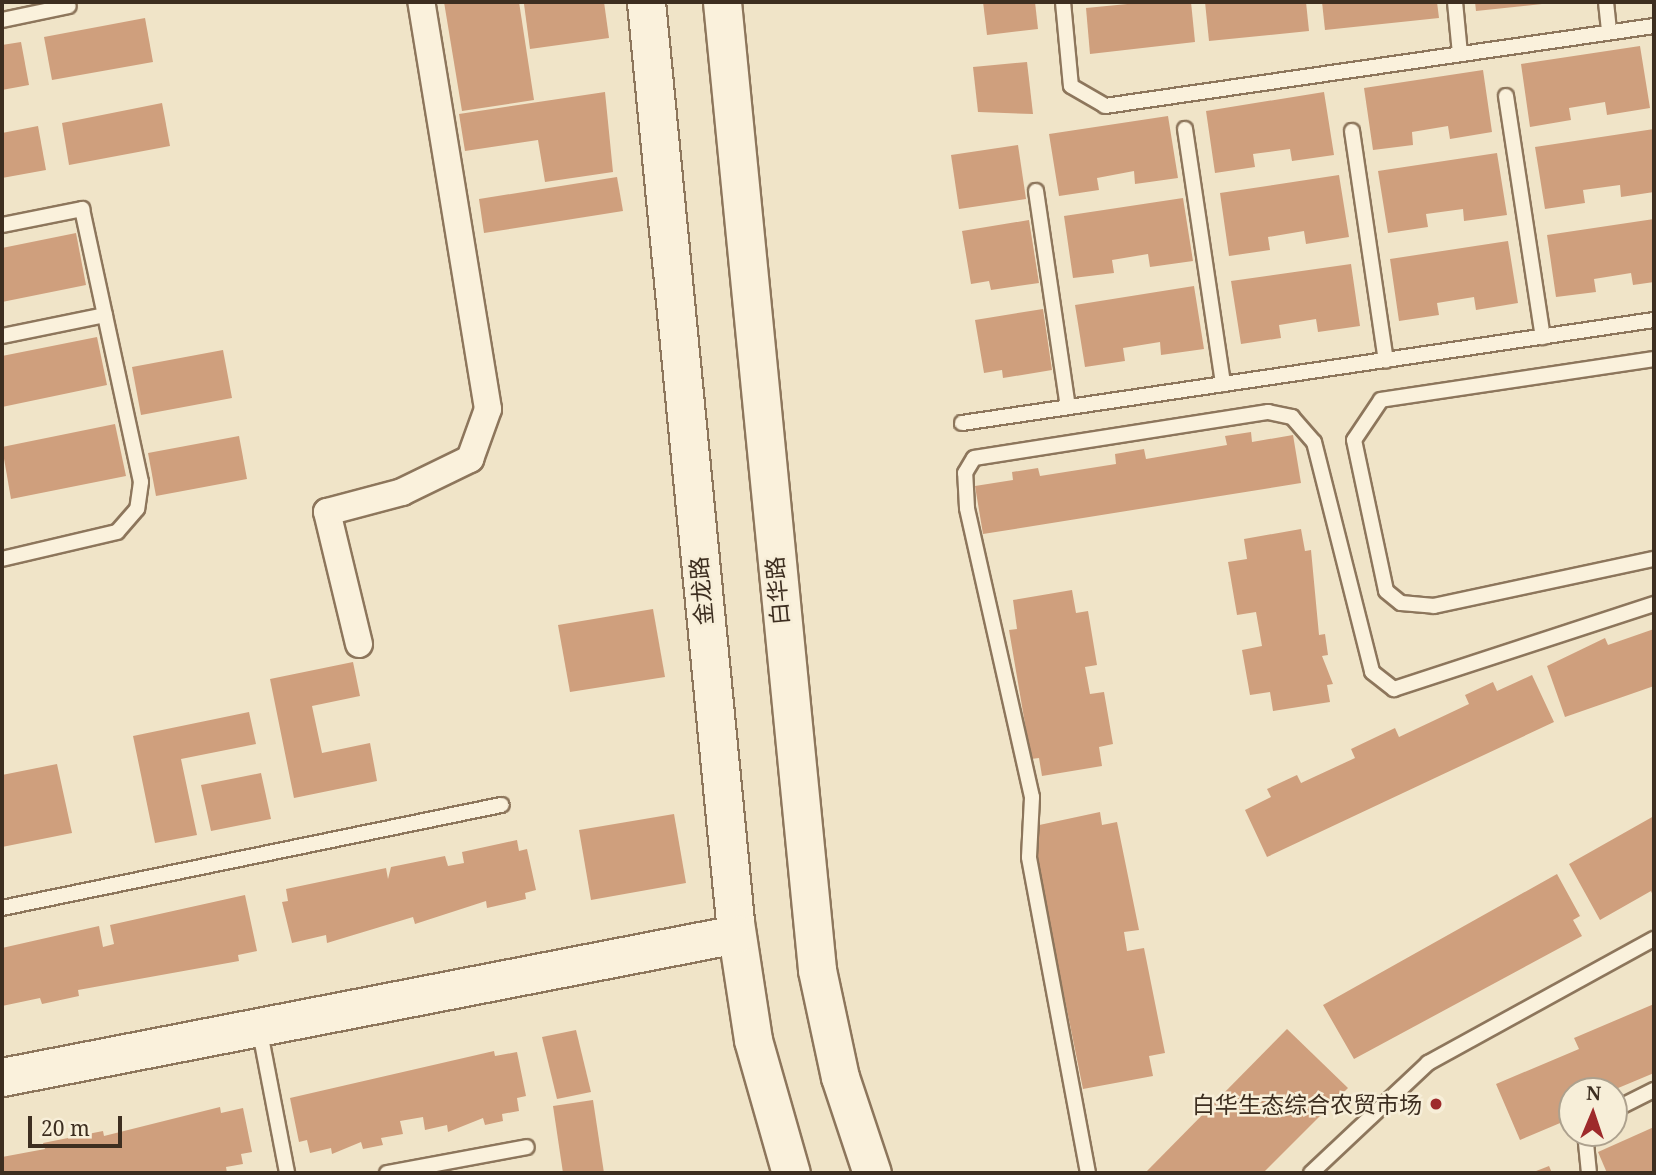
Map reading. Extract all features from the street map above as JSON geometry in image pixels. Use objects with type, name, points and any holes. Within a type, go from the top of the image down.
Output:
[{"type":"main road","name":"金龙路","points":[[646,2],[736,934],[753,1040],[791,1173]]},
{"type":"main road","name":"白华路","points":[[722,2],[817,970],[840,1077],[872,1173]]},
{"type":"main road","points":[[2,1077],[736,934]]},
{"type":"street","points":[[359,644],[327,512],[401,492],[470,459],[488,409],[421,2]]},
{"type":"lane","points":[[1063,2],[1071,86],[1105,107],[1654,26]]},
{"type":"lane","points":[[1455,2],[1460,54]]},
{"type":"lane","points":[[1606,2],[1609,32]]},
{"type":"lane","points":[[2,20],[69,6]]},
{"type":"lane","points":[[1506,96],[1543,337]]},
{"type":"lane","points":[[1185,129],[1223,384]]},
{"type":"lane","points":[[1352,131],[1386,360]]},
{"type":"lane","points":[[1036,191],[1068,407]]},
{"type":"lane","points":[[2,225],[82,209],[141,482],[137,509],[117,532],[2,559]]},
{"type":"lane","points":[[2,336],[105,315]]},
{"type":"lane","points":[[962,423],[1654,320]]},
{"type":"lane","points":[[1654,359],[1381,400],[1363,418],[1354,440],[1386,591],[1401,603],[1434,606],[1654,559]]},
{"type":"lane","points":[[1088,1173],[1029,857],[1032,797],[967,508],[965,473],[974,458],[1268,412],[1292,417],[1314,442],[1372,672],[1394,689],[1654,604]]},
{"type":"lane","points":[[2,908],[501,805]]},
{"type":"lane","points":[[1311,1173],[1427,1063],[1654,939]]},
{"type":"lane","points":[[259,1027],[287,1173]]},
{"type":"lane","points":[[1628,1103],[1654,1090]]},
{"type":"lane","points":[[387,1173],[527,1147]]},
{"type":"lane","points":[[1586,1147],[1589,1173]]},
{"type":"building","points":[[444,2],[519,2],[534,100],[462,111]]},
{"type":"building","points":[[604,2],[609,38],[530,49],[524,4]]},
{"type":"building","points":[[983,2],[1035,2],[1038,29],[987,35]]},
{"type":"building","points":[[1148,2],[1191,2],[1195,42],[1090,54],[1086,8]]},
{"type":"building","points":[[1205,2],[1306,2],[1309,31],[1209,41]]},
{"type":"building","points":[[1322,2],[1437,2],[1439,18],[1325,30]]},
{"type":"building","points":[[1475,2],[1542,2],[1542,4],[1476,11]]},
{"type":"building","points":[[145,18],[153,62],[52,80],[44,37]]},
{"type":"building","points":[[21,42],[29,85],[2,90],[2,45]]},
{"type":"building","points":[[1640,46],[1650,108],[1607,115],[1605,102],[1569,108],[1571,120],[1530,127],[1521,64]]},
{"type":"building","points":[[1027,62],[1033,114],[978,112],[973,67]]},
{"type":"building","points":[[1483,70],[1492,132],[1450,139],[1448,126],[1412,132],[1413,145],[1373,150],[1364,88]]},
{"type":"building","points":[[605,92],[613,172],[545,182],[538,140],[465,151],[459,114]]},
{"type":"building","points":[[1324,92],[1334,155],[1292,161],[1290,149],[1253,154],[1255,167],[1215,173],[1206,111]]},
{"type":"building","points":[[162,103],[170,146],[69,165],[62,123]]},
{"type":"building","points":[[1168,116],[1178,178],[1135,184],[1134,171],[1097,178],[1099,190],[1059,196],[1049,134]]},
{"type":"building","points":[[38,126],[46,170],[2,178],[2,133]]},
{"type":"building","points":[[1654,129],[1654,192],[1621,197],[1620,185],[1583,190],[1585,203],[1545,209],[1535,147]]},
{"type":"building","points":[[1018,145],[1026,199],[959,209],[951,155]]},
{"type":"building","points":[[1497,153],[1507,215],[1464,221],[1463,209],[1426,214],[1428,227],[1388,233],[1378,171]]},
{"type":"building","points":[[1339,175],[1349,237],[1306,244],[1304,231],[1268,237],[1270,250],[1229,256],[1220,193]]},
{"type":"building","points":[[617,177],[623,211],[484,233],[479,199]]},
{"type":"building","points":[[1183,198],[1193,261],[1150,267],[1148,254],[1112,260],[1114,273],[1073,278],[1064,216]]},
{"type":"building","points":[[1654,219],[1654,282],[1633,285],[1631,273],[1594,279],[1596,292],[1556,297],[1547,235]]},
{"type":"building","points":[[1029,220],[1039,283],[991,290],[989,281],[971,284],[962,231]]},
{"type":"building","points":[[76,233],[86,285],[2,302],[2,248]]},
{"type":"building","points":[[1508,241],[1518,303],[1476,310],[1474,297],[1437,303],[1439,315],[1399,321],[1390,259]]},
{"type":"building","points":[[1351,264],[1360,326],[1318,332],[1316,319],[1279,325],[1281,338],[1241,344],[1231,281]]},
{"type":"building","points":[[1194,286],[1204,349],[1161,355],[1160,342],[1123,348],[1125,361],[1085,367],[1075,305]]},
{"type":"building","points":[[1043,309],[1052,370],[1003,378],[1002,370],[984,373],[975,320]]},
{"type":"building","points":[[97,337],[107,385],[2,407],[2,356]]},
{"type":"building","points":[[223,350],[232,398],[141,415],[132,367]]},
{"type":"building","points":[[115,424],[126,476],[11,499],[2,447]]},
{"type":"building","points":[[1251,432],[1252,442],[1293,435],[1301,483],[983,534],[975,486],[1013,480],[1012,472],[1038,468],[1040,476],[1116,464],[1115,454],[1144,449],[1146,459],[1227,445],[1225,436]]},
{"type":"building","points":[[239,436],[247,479],[156,496],[148,453]]},
{"type":"building","points":[[1301,529],[1305,551],[1311,550],[1319,635],[1325,634],[1328,655],[1322,656],[1333,684],[1327,685],[1330,702],[1273,711],[1270,692],[1250,695],[1242,650],[1262,646],[1256,612],[1237,615],[1228,562],[1247,559],[1244,539]]},
{"type":"building","points":[[1072,590],[1076,613],[1088,611],[1097,665],[1085,667],[1090,694],[1104,692],[1113,744],[1099,747],[1102,766],[1042,776],[1039,758],[1031,759],[1009,630],[1017,629],[1013,600]]},
{"type":"building","points":[[653,609],[665,677],[570,692],[558,625]]},
{"type":"building","points":[[1654,629],[1654,686],[1565,717],[1547,666],[1605,638],[1608,645]]},
{"type":"building","points":[[353,662],[360,696],[312,706],[322,753],[370,743],[377,781],[294,798],[270,679]]},
{"type":"building","points":[[1532,675],[1554,722],[1267,857],[1245,810],[1271,797],[1267,789],[1297,775],[1301,783],[1355,758],[1351,749],[1395,728],[1399,737],[1469,704],[1465,695],[1493,682],[1497,691]]},
{"type":"building","points":[[249,712],[256,744],[181,759],[197,835],[155,843],[133,736]]},
{"type":"building","points":[[57,764],[72,833],[2,847],[2,775]]},
{"type":"building","points":[[261,773],[271,819],[211,831],[201,785]]},
{"type":"building","points":[[1100,812],[1102,825],[1117,822],[1139,930],[1124,932],[1127,951],[1144,948],[1165,1053],[1149,1056],[1153,1076],[1083,1089],[1030,827]]},
{"type":"building","points":[[674,814],[686,883],[591,900],[579,830]]},
{"type":"building","points":[[1654,816],[1654,898],[1651,891],[1600,920],[1569,864]]},
{"type":"building","points":[[517,840],[519,851],[527,849],[536,890],[525,893],[526,899],[487,908],[486,901],[415,924],[413,917],[327,943],[326,935],[292,943],[282,902],[288,901],[286,889],[386,868],[388,879],[391,867],[445,856],[448,866],[464,863],[462,852]]},
{"type":"building","points":[[1557,874],[1580,916],[1573,920],[1582,936],[1354,1059],[1323,1005]]},
{"type":"building","points":[[245,895],[257,951],[238,955],[239,961],[78,990],[79,996],[42,1004],[40,998],[2,1006],[2,948],[99,926],[103,947],[114,944],[110,925]]},
{"type":"building","points":[[1654,1004],[1654,1073],[1628,1084],[1628,1077],[1558,1077],[1558,1124],[1520,1140],[1496,1084],[1579,1049],[1574,1038]]},
{"type":"building","points":[[1287,1029],[1348,1088],[1263,1173],[1145,1173]]},
{"type":"building","points":[[576,1030],[591,1092],[557,1099],[542,1037]]},
{"type":"building","points":[[494,1051],[495,1056],[517,1052],[526,1096],[517,1098],[519,1111],[502,1114],[503,1121],[485,1125],[483,1118],[448,1132],[447,1125],[425,1130],[423,1117],[400,1121],[403,1134],[381,1138],[383,1145],[363,1149],[361,1142],[332,1154],[331,1148],[310,1153],[307,1140],[299,1142],[290,1098]]},
{"type":"building","points":[[593,1100],[604,1173],[563,1173],[553,1106]]},
{"type":"building","points":[[220,1107],[221,1113],[243,1108],[252,1152],[241,1154],[243,1164],[226,1167],[227,1173],[2,1173],[2,1157],[45,1149],[43,1143],[103,1131],[104,1136]]},
{"type":"building","points":[[1654,1127],[1654,1171],[1607,1173],[1598,1152],[1609,1147],[1628,1147],[1628,1139]]},
{"type":"building","points":[[1549,1166],[1552,1173],[1531,1173]]},
{"type":"place","name":"白华生态综合农贸市场","points":[[1436,1104]]}]
